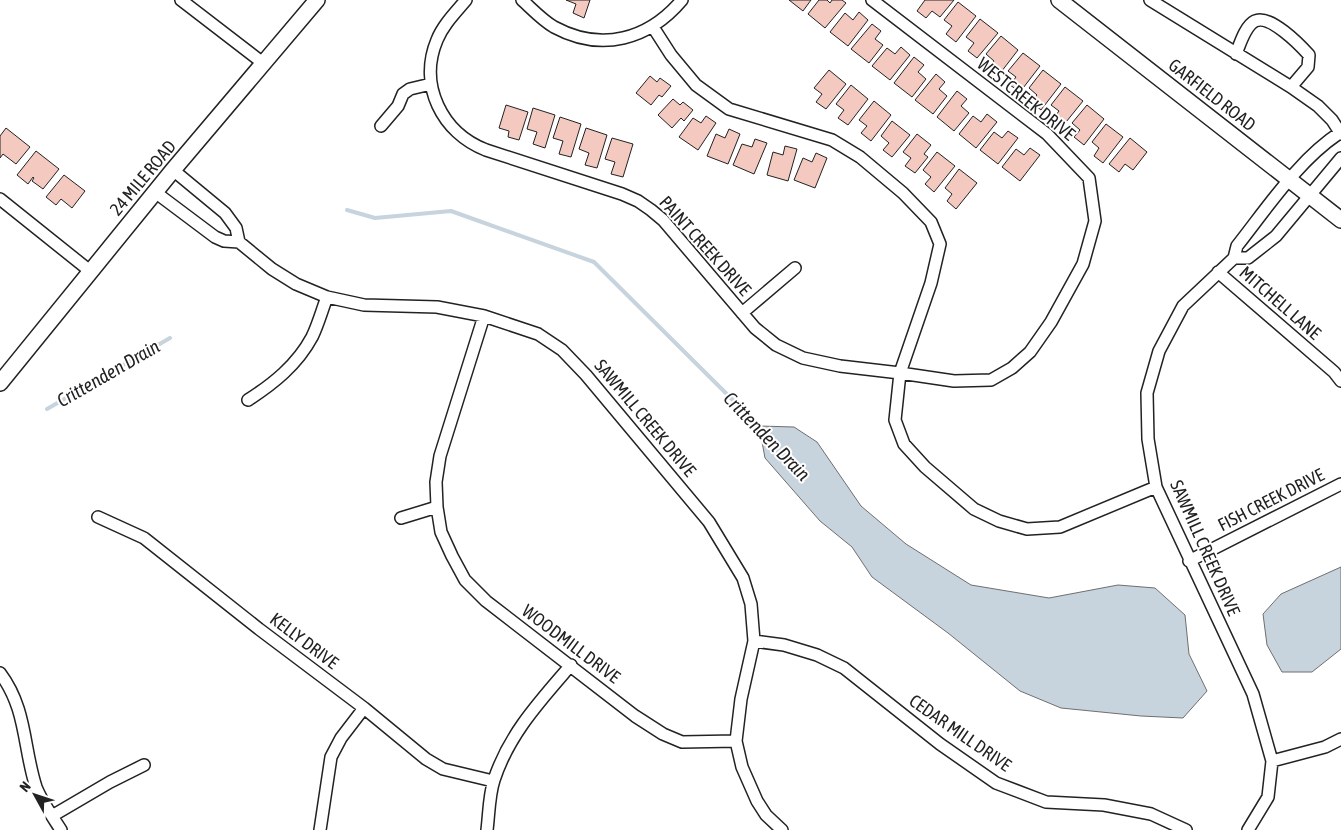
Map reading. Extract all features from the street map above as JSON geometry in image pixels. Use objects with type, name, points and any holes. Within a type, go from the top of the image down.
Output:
[{"type":"street","points":[[181,0],[263,63]]},
{"type":"street","name":"24 MILE ROAD","points":[[0,383],[173,170],[318,0]]},
{"type":"street","name":"PAINT CREEK DRIVE","points":[[466,0],[447,22],[437,40],[430,67],[431,84],[438,107],[447,122],[458,134],[471,144],[486,150],[622,194],[638,201],[663,220],[742,313],[765,337],[803,358],[840,366],[900,373]]},
{"type":"street","points":[[522,0],[554,27],[582,38],[603,40],[633,36],[653,27],[667,17],[682,0]]},
{"type":"street","name":"WESTCREEK DRIVE","points":[[872,0],[1047,134],[1089,178],[1094,221],[1083,264],[1072,285],[1051,322],[1030,352],[1012,368],[991,380],[954,381],[900,373]]},
{"type":"street","name":"GARFIELD ROAD","points":[[1059,0],[1341,220]]},
{"type":"street","points":[[1150,0],[1292,87],[1318,106],[1332,120],[1341,133]]},
{"type":"street","points":[[1236,54],[1246,31],[1254,21],[1261,19],[1277,26],[1309,55],[1308,67],[1292,87]]},
{"type":"street","points":[[653,27],[671,55],[696,84],[729,109],[832,140],[860,157],[903,193],[931,222],[940,244],[931,283],[900,373],[895,420],[904,444],[925,467],[974,509],[999,521],[1027,529],[1060,526],[1156,487]]},
{"type":"street","points":[[381,126],[398,106],[403,94],[410,89],[431,84]]},
{"type":"street","name":"SAWMILL CREEK DRIVE","points":[[1272,761],[1253,694],[1189,561],[1156,487],[1148,439],[1147,393],[1158,351],[1183,306],[1234,258],[1238,246],[1314,153],[1341,133]]},
{"type":"street","name":"SAWMILL CREEK DRIVE","points":[[1234,258],[1248,258],[1276,236],[1341,158]]},
{"type":"street","name":"SAWMILL CREEK DRIVE","points":[[173,170],[225,213],[236,228],[239,242]]},
{"type":"street","name":"SAWMILL CREEK DRIVE","points":[[155,192],[215,238],[239,242],[296,284],[327,297],[364,305],[437,307],[484,316],[538,334],[562,350],[586,375],[709,522],[743,578],[751,604],[754,641],[741,699],[736,741],[742,767],[754,795],[766,815],[782,830]]},
{"type":"street","points":[[0,199],[90,271]]},
{"type":"street","points":[[742,313],[795,268]]},
{"type":"street","name":"MITCHELL LANE","points":[[1218,272],[1334,372],[1341,381]]},
{"type":"street","points":[[248,400],[271,385],[304,351],[313,335],[327,297]]},
{"type":"street","name":"WOODMILL DRIVE","points":[[484,316],[440,456],[436,482],[441,532],[465,580],[486,601],[635,716],[662,734],[682,742],[736,741]]},
{"type":"street","name":"FISH CREEK DRIVE","points":[[1189,561],[1341,484]]},
{"type":"street","points":[[401,518],[437,506]]},
{"type":"street","name":"KELLY DRIVE","points":[[98,517],[144,538],[259,629],[364,708],[426,759],[443,768],[493,781]]},
{"type":"street","name":"CEDAR MILL DRIVE","points":[[754,641],[784,645],[817,655],[844,668],[940,744],[996,783],[1046,802],[1104,804],[1151,814],[1186,830]]},
{"type":"street","points":[[487,830],[493,781],[511,740],[530,711],[571,665]]},
{"type":"street","points":[[0,673],[19,710],[36,786],[43,803],[61,830]]},
{"type":"street","points":[[320,830],[330,757],[341,738],[364,708]]},
{"type":"street","points":[[1248,830],[1268,797],[1272,761],[1325,746],[1341,739]]},
{"type":"street","points":[[52,816],[110,782],[144,765]]},
{"type":"water","points":[[759,426],[794,427],[817,442],[861,506],[906,544],[971,585],[1049,598],[1118,585],[1155,588],[1185,615],[1189,654],[1207,691],[1183,718],[1061,708],[1020,691],[948,633],[872,577],[852,547],[820,521],[765,458]]},
{"type":"water","points":[[1341,567],[1341,649],[1312,672],[1282,672],[1267,645],[1263,614],[1281,594]]},
{"type":"building","points":[[566,0],[590,0],[584,18],[573,13],[576,4]]},
{"type":"building","points":[[789,0],[811,0],[803,11]]},
{"type":"building","points":[[819,0],[827,0],[830,3],[832,0],[842,0],[846,3],[825,28],[808,14]]},
{"type":"building","points":[[925,0],[954,0],[940,17],[932,11],[926,18],[917,11]]},
{"type":"building","points":[[958,2],[976,16],[956,42],[946,34],[952,26],[944,20]]},
{"type":"building","points":[[859,12],[868,20],[848,46],[830,32],[845,13],[853,20]]},
{"type":"building","points":[[980,19],[998,33],[977,58],[968,51],[974,43],[966,37]]},
{"type":"building","points":[[872,24],[881,31],[875,39],[883,45],[869,63],[851,49]]},
{"type":"building","points":[[1001,36],[1018,50],[998,76],[989,68],[994,61],[986,54]]},
{"type":"building","points":[[901,47],[910,55],[890,80],[872,66],[887,48],[895,54]]},
{"type":"building","points":[[1023,53],[1040,66],[1020,92],[1010,85],[1016,77],[1008,71]]},
{"type":"building","points":[[914,57],[924,65],[918,72],[926,79],[912,97],[894,83]]},
{"type":"building","points":[[829,70],[846,84],[826,109],[816,102],[822,94],[814,88]]},
{"type":"building","points":[[1043,70],[1061,84],[1041,110],[1031,102],[1037,95],[1029,88]]},
{"type":"building","points":[[936,74],[945,82],[939,89],[947,96],[933,114],[915,100]]},
{"type":"building","points":[[650,76],[657,82],[660,78],[671,86],[662,97],[659,95],[651,105],[636,93]]},
{"type":"building","points":[[851,85],[868,99],[848,125],[838,118],[844,110],[836,104]]},
{"type":"building","points":[[1065,87],[1083,101],[1062,127],[1053,119],[1059,111],[1051,105]]},
{"type":"building","points":[[957,91],[967,99],[961,106],[969,113],[954,131],[937,117]]},
{"type":"building","points":[[673,99],[680,105],[683,102],[693,110],[684,121],[681,118],[672,128],[658,115]]},
{"type":"building","points":[[874,101],[891,115],[871,141],[861,133],[867,126],[859,120]]},
{"type":"building","points":[[506,105],[528,112],[519,140],[508,137],[509,131],[499,128]]},
{"type":"building","points":[[1087,105],[1104,119],[1084,145],[1074,137],[1080,130],[1072,123]]},
{"type":"building","points":[[533,108],[555,115],[545,148],[533,144],[537,132],[527,129]]},
{"type":"building","points":[[987,114],[997,122],[976,148],[959,134],[973,116],[981,122]]},
{"type":"building","points":[[706,116],[716,123],[698,150],[679,137],[693,118],[701,123]]},
{"type":"building","points":[[560,117],[581,124],[571,157],[559,154],[563,141],[553,138]]},
{"type":"building","points":[[892,121],[910,135],[892,157],[883,150],[889,143],[881,136]]},
{"type":"building","points":[[1106,124],[1123,137],[1103,163],[1094,156],[1099,148],[1092,142]]},
{"type":"building","points":[[6,128],[30,147],[16,164],[3,154],[0,158],[0,136]]},
{"type":"building","points":[[586,128],[607,135],[597,168],[585,165],[589,153],[579,149]]},
{"type":"building","points":[[729,129],[740,134],[728,164],[707,156],[716,134],[725,138]]},
{"type":"building","points":[[1008,131],[1018,138],[998,164],[980,150],[994,132],[1002,138]]},
{"type":"building","points":[[917,134],[931,145],[924,154],[928,157],[915,173],[905,166],[911,158],[903,152]]},
{"type":"building","points":[[612,138],[633,144],[623,177],[611,174],[615,162],[605,159]]},
{"type":"building","points":[[1130,138],[1147,152],[1133,170],[1125,164],[1119,172],[1109,164]]},
{"type":"building","points":[[755,139],[767,143],[754,174],[733,165],[742,144],[752,147]]},
{"type":"building","points":[[785,146],[797,149],[788,181],[767,175],[773,152],[783,155]]},
{"type":"building","points":[[1030,148],[1040,155],[1020,181],[1002,167],[1016,149],[1024,155]]},
{"type":"building","points":[[36,151],[59,169],[43,189],[32,181],[33,177],[28,184],[17,175]]},
{"type":"building","points":[[937,152],[955,166],[934,192],[925,184],[931,177],[923,170]]},
{"type":"building","points":[[816,153],[827,158],[815,188],[794,180],[803,158],[812,162]]},
{"type":"building","points":[[959,169],[977,183],[956,209],[947,201],[952,194],[945,188]]},
{"type":"building","points":[[64,175],[85,191],[72,208],[61,199],[56,205],[46,197]]},
{"type":"waterway","name":"Crittenden Drain","points":[[347,210],[375,218],[451,211],[594,262],[761,428]]},
{"type":"waterway","name":"Crittenden Drain","points":[[47,409],[170,338]]}]
